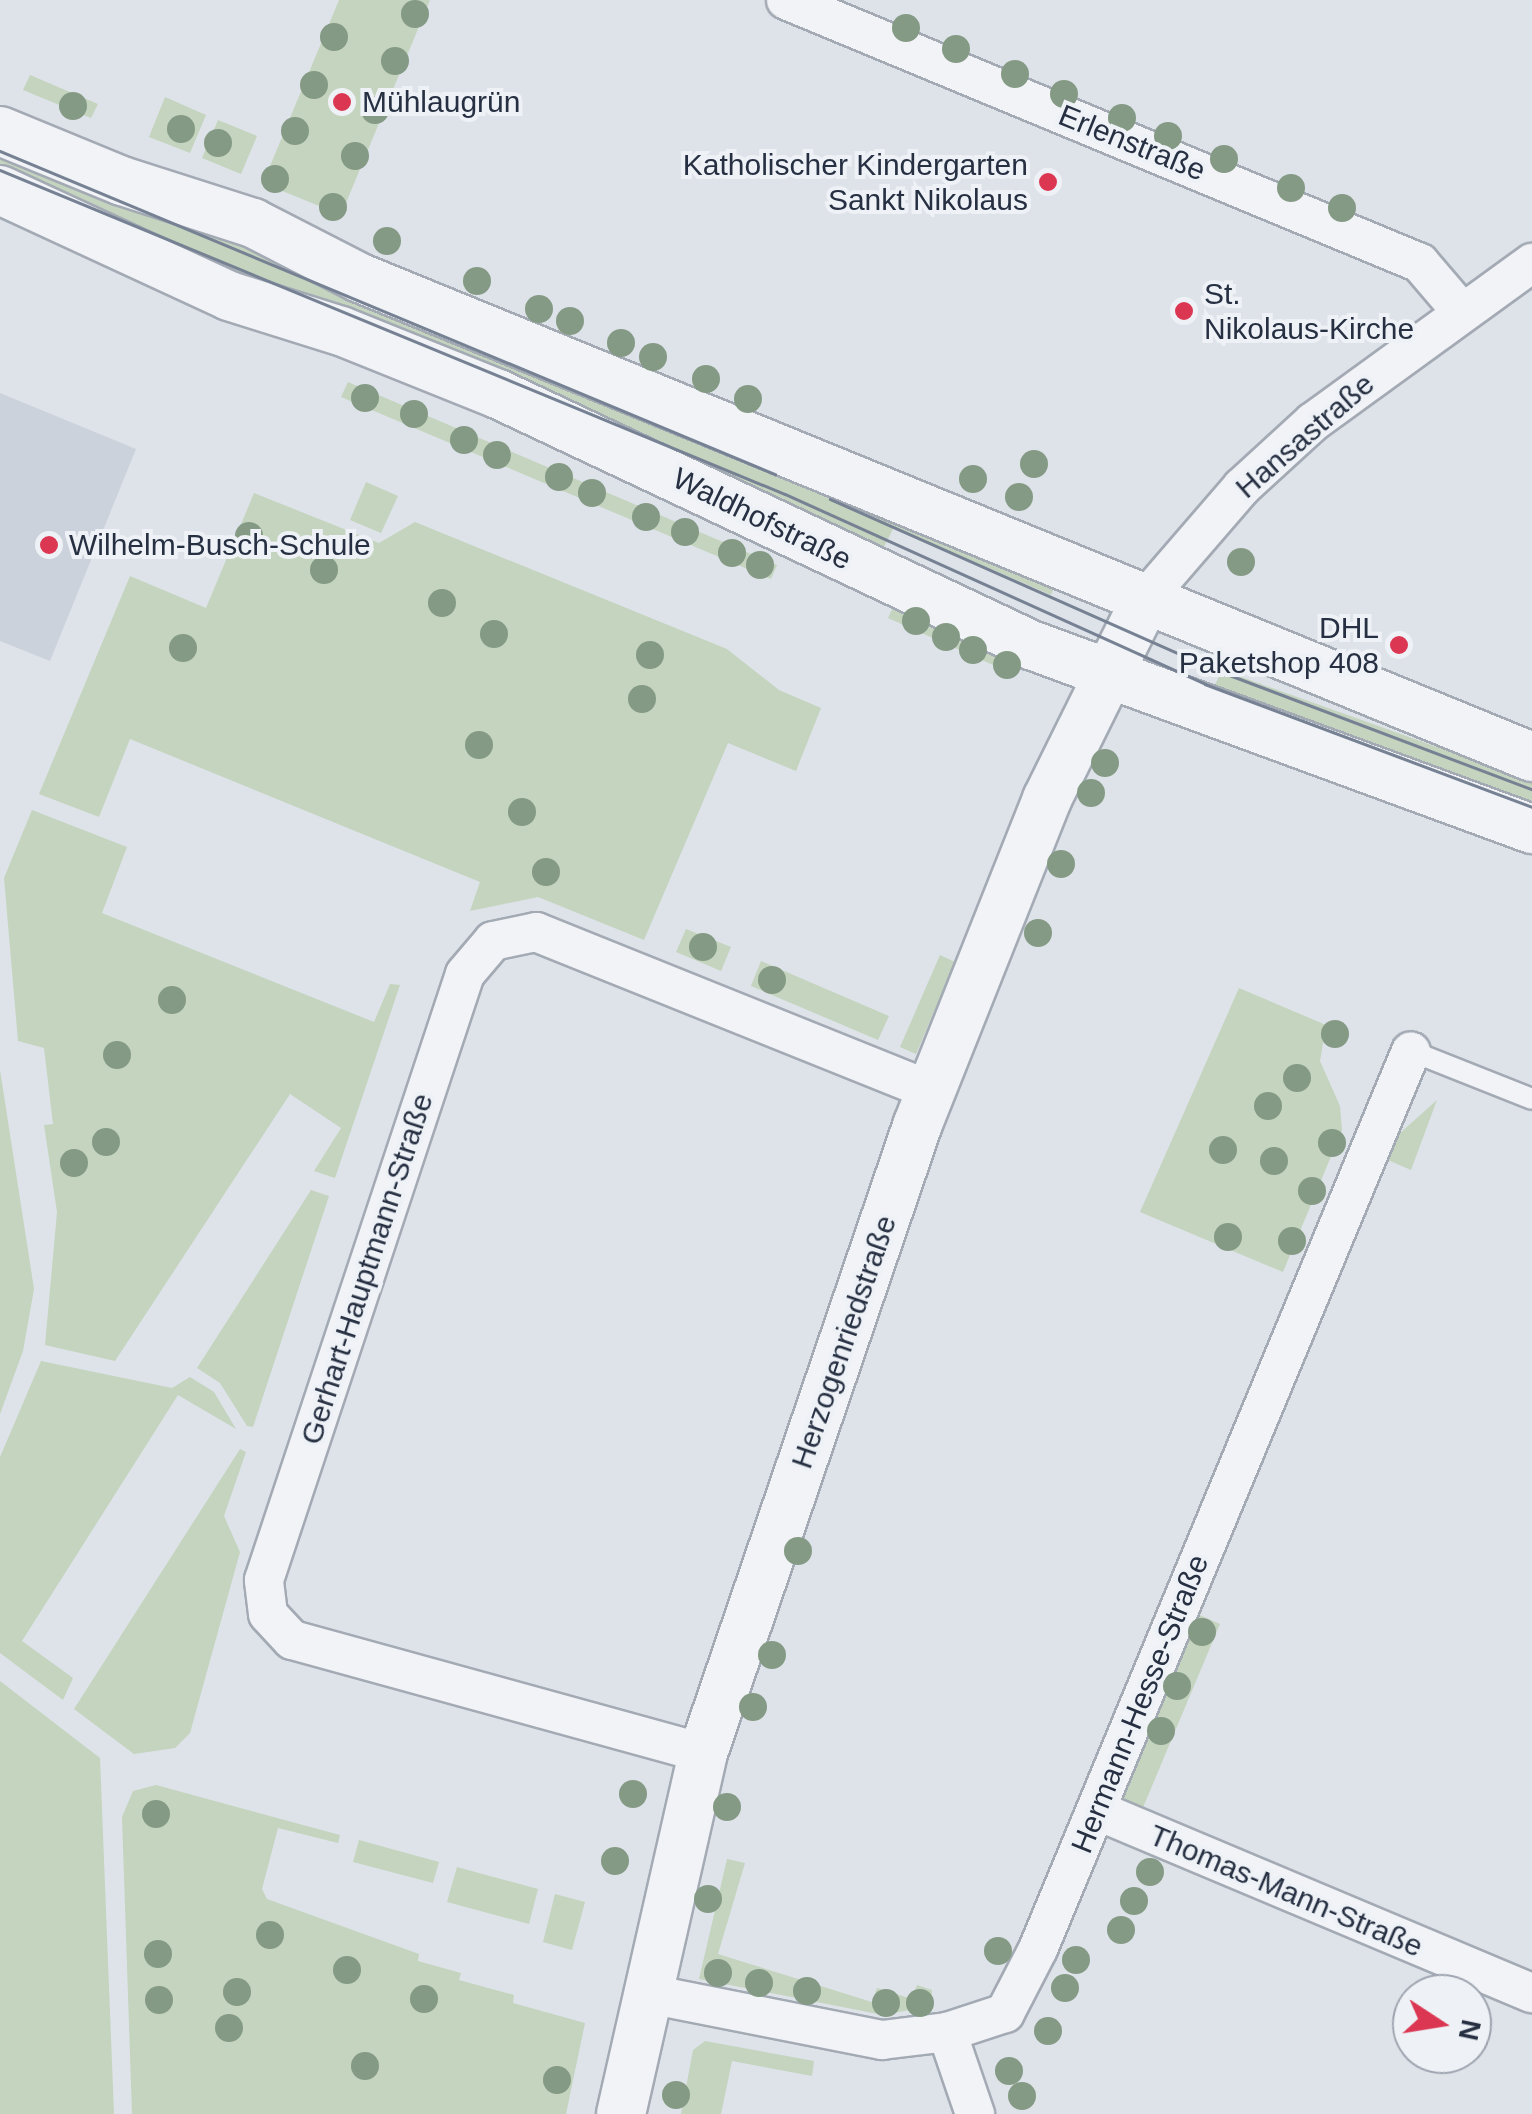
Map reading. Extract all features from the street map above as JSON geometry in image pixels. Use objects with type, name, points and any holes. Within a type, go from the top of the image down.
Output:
[{"type":"street","name":"Erlenstraße","points":[[786,0],[1420,263],[1461,311]]},
{"type":"street","points":[[0,131],[122,181],[253,223],[360,278],[1532,757]]},
{"type":"street","name":"Waldhofstraße","points":[[0,190],[229,296],[341,330],[498,394],[1011,636],[1532,830]]},
{"type":"street","name":"Hansastraße","points":[[1148,597],[1242,488],[1313,422],[1532,262]]},
{"type":"street","name":"Herzogenriedstraße","points":[[621,2114],[644,1993],[704,1753],[931,1091],[1047,799],[1106,673],[1148,597]]},
{"type":"street","name":"Gerhart-Hauptmann-Straße","points":[[704,1753],[292,1640],[268,1614],[264,1580],[465,974],[494,940],[536,932],[931,1091]]},
{"type":"street","name":"Hermann-Hesse-Straße","points":[[644,1993],[882,2040],[947,2032],[1006,2013],[1096,1810],[1411,1051]]},
{"type":"street","name":"Thomas-Mann-Straße","points":[[1096,1810],[1532,1993]]},
{"type":"street","points":[[947,2032],[975,2114]]},
{"type":"lane","points":[[1411,1051],[1532,1099]]},
{"type":"shaded area","name":"Wilhelm-Busch-Schule","points":[[0,393],[136,449],[50,661],[0,641]]},
{"type":"green space","name":"Mühlaugrün","points":[[339,0],[430,0],[341,215],[263,183]]},
{"type":"green space","points":[[30,75],[98,104],[91,118],[23,90]]},
{"type":"green space","points":[[165,97],[206,115],[190,153],[149,137]]},
{"type":"green space","points":[[218,120],[257,136],[241,174],[202,158]]},
{"type":"green space","points":[[0,141],[1059,576],[1051,595],[894,527],[882,551],[0,183]]},
{"type":"green space","points":[[348,382],[777,565],[771,579],[341,397]]},
{"type":"green space","points":[[366,482],[398,496],[381,533],[350,520]]},
{"type":"green space","points":[[254,493],[379,543],[415,522],[727,649],[779,690],[821,708],[796,771],[728,743],[644,940],[538,897],[470,911],[480,882],[130,739],[99,817],[39,794],[130,576],[206,608]]},
{"type":"green space","points":[[894,605],[1019,661],[1013,674],[888,618]]},
{"type":"green space","points":[[1222,670],[1532,781],[1532,813],[1206,704]]},
{"type":"green space","points":[[32,810],[127,847],[102,913],[374,1022],[390,984],[400,985],[335,1178],[314,1171],[341,1128],[290,1094],[115,1361],[45,1345],[57,1212],[44,1125],[53,1124],[44,1048],[18,1041],[4,878]]},
{"type":"green space","points":[[686,929],[731,947],[721,971],[676,952]]},
{"type":"green space","points":[[940,955],[955,962],[916,1054],[900,1047]]},
{"type":"green space","points":[[761,961],[889,1016],[878,1040],[751,986]]},
{"type":"green space","points":[[1239,988],[1326,1025],[1320,1061],[1340,1106],[1342,1130],[1283,1272],[1140,1212]]},
{"type":"green space","points":[[0,1070],[34,1289],[23,1351],[0,1414]]},
{"type":"green space","points":[[1437,1100],[1411,1170],[1381,1157],[1390,1142]]},
{"type":"green space","points":[[311,1190],[329,1196],[253,1427],[247,1426],[220,1383],[197,1368]]},
{"type":"green space","points":[[41,1361],[172,1388],[190,1377],[214,1392],[236,1429],[178,1395],[22,1641],[73,1678],[63,1700],[0,1653],[0,1457]]},
{"type":"green space","points":[[240,1449],[246,1452],[224,1516],[240,1552],[190,1733],[175,1748],[134,1754],[74,1709]]},
{"type":"green space","points":[[1195,1613],[1220,1624],[1139,1817],[1115,1807]]},
{"type":"green space","points":[[0,1681],[100,1758],[114,2114],[0,2114]]},
{"type":"green space","points":[[156,1785],[340,1835],[338,1843],[278,1828],[262,1889],[267,1899],[419,1954],[418,1961],[461,1973],[459,1980],[514,1995],[513,2003],[585,2023],[566,2114],[132,2114],[122,1817],[133,1791]]},
{"type":"green space","points":[[359,1840],[439,1862],[433,1883],[353,1862]]},
{"type":"green space","points":[[727,1859],[745,1863],[718,1954],[872,2002],[877,1988],[912,1999],[917,1985],[932,1990],[931,2006],[883,2015],[699,1979]]},
{"type":"green space","points":[[457,1867],[538,1889],[529,1924],[447,1902]]},
{"type":"green space","points":[[555,1894],[585,1902],[572,1950],[543,1942]]},
{"type":"green space","points":[[705,2041],[814,2061],[812,2076],[732,2061],[721,2114],[681,2114],[693,2050]]},
{"type":"tram line","points":[[0,151],[775,474]]},
{"type":"tram line","points":[[0,170],[785,494],[1205,684],[1532,807]]},
{"type":"tram line","points":[[830,499],[1211,668],[1532,789]]},
{"type":"place","name":"Mühlaugrün","points":[[342,102]]},
{"type":"place","name":"Katholischer Kindergarten Sankt Nikolaus","points":[[1048,182]]},
{"type":"place","name":"St. Nikolaus-Kirche","points":[[1184,311]]},
{"type":"place","name":"Wilhelm-Busch-Schule","points":[[49,545]]},
{"type":"place","name":"DHL Paketshop 408","points":[[1399,645]]}]
